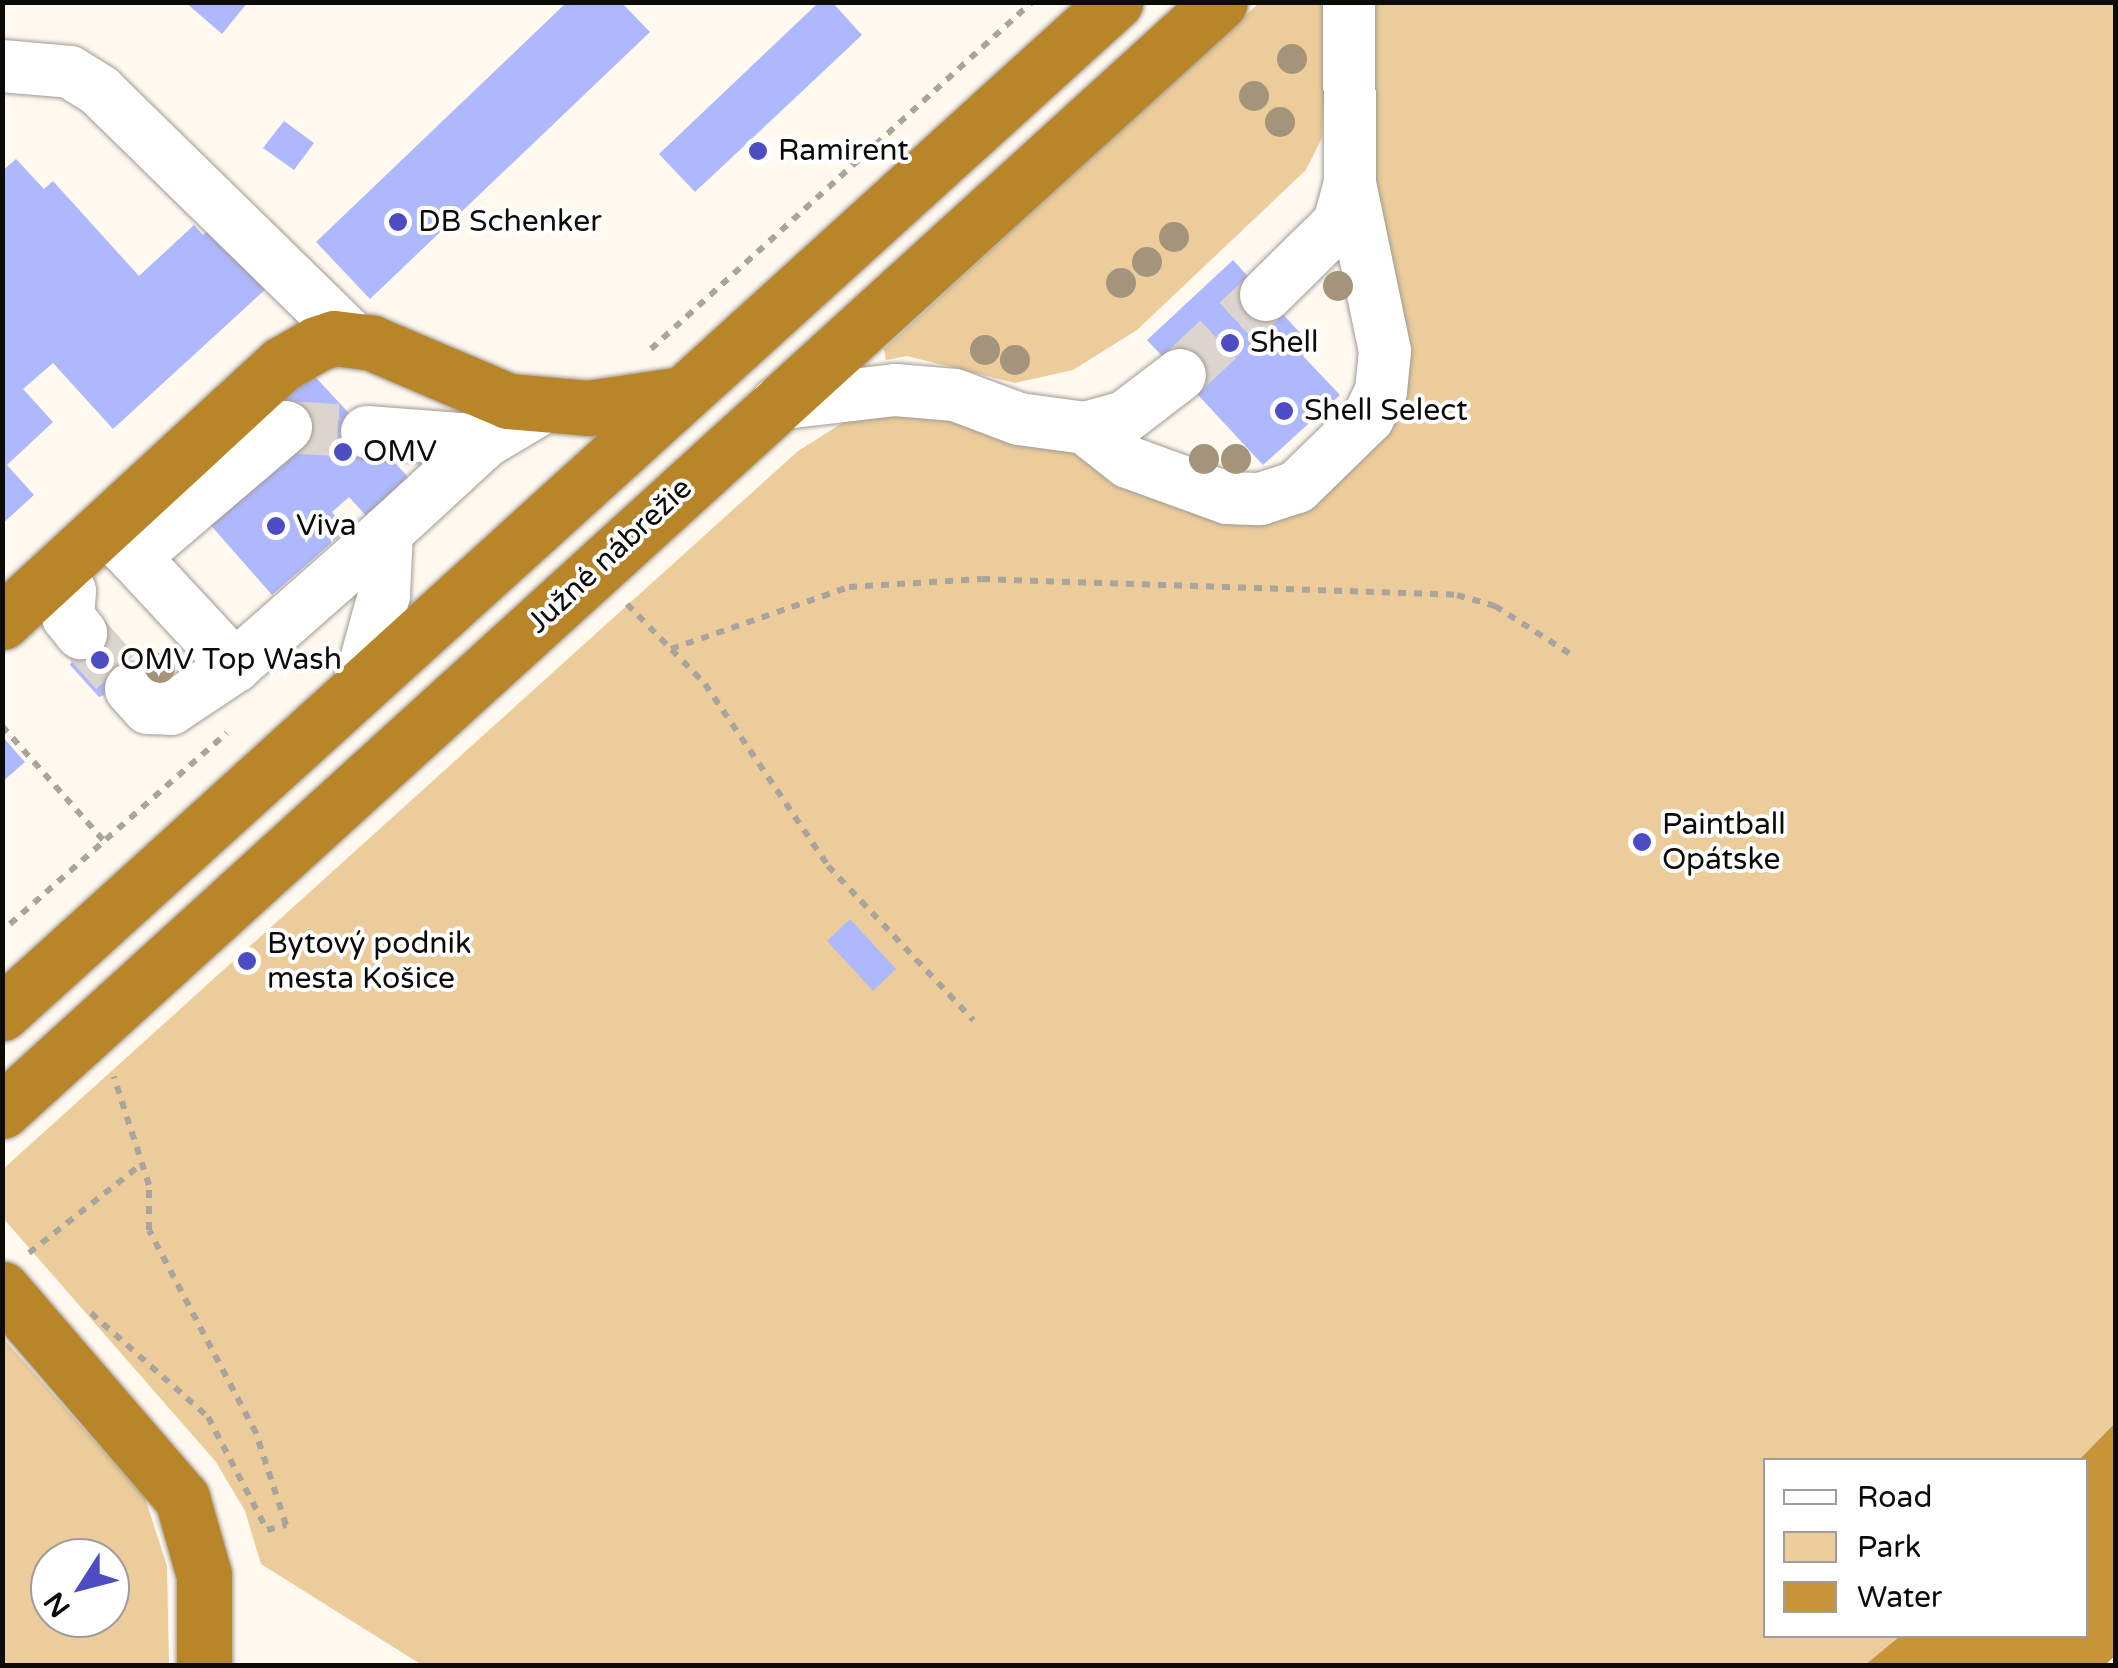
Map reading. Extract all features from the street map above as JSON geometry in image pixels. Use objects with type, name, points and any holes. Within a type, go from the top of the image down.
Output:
[{"type":"highway","points":[[2,1013],[1115,2]]},
{"type":"highway","name":"Južné nábrežie","points":[[2,1112],[1220,2]]},
{"type":"highway","points":[[2,622],[56,572],[119,541],[282,364],[316,344],[353,339],[508,401],[588,408],[683,394]]},
{"type":"highway","points":[[19,1265],[182,1498],[204,1575],[204,1666]]},
{"type":"lane","points":[[1084,428],[1128,462],[1228,498],[1260,499],[1297,487],[1368,418],[1381,391],[1385,350],[1350,183],[1349,2]]},
{"type":"lane","points":[[2,66],[70,72],[100,91],[353,339]]},
{"type":"lane","points":[[1266,295],[1339,223],[1350,183]]},
{"type":"lane","points":[[776,404],[895,390],[955,395],[1019,419],[1084,428],[1125,417],[1180,375]]},
{"type":"lane","points":[[130,689],[148,708],[172,709],[235,666],[486,442],[548,405]]},
{"type":"lane","points":[[235,666],[119,541],[286,427]]},
{"type":"lane","points":[[367,432],[486,442]]},
{"type":"lane","points":[[358,689],[384,594],[387,532]]},
{"type":"lane","points":[[56,572],[70,591],[68,618],[80,634]]},
{"type":"path","points":[[594,572],[705,684],[828,866],[973,1020]]},
{"type":"path","points":[[672,649],[849,587],[982,579],[1457,595],[1494,606],[1572,655]]},
{"type":"path","points":[[2,726],[104,841]]},
{"type":"path","points":[[80,1304],[208,1417],[267,1530],[286,1525],[256,1433],[149,1230],[148,1185],[138,1167],[114,1077]]},
{"type":"path","points":[[19,1265],[138,1167]]},
{"type":"green space","points":[[1259,3],[1330,3],[1322,138],[1306,170],[1137,330],[1073,370],[1015,383],[907,356],[886,360],[884,349]]},
{"type":"green space","points":[[1349,3],[2115,3],[2115,1423],[2081,1458],[1763,1458],[1763,1638],[1898,1638],[1865,1665],[422,1665],[261,1564],[245,1511],[216,1462],[3,1218],[2,1170],[798,451],[895,390],[1227,498],[1368,418]]},
{"type":"green space","points":[[3,1338],[145,1498],[167,1566],[169,1665],[3,1665]]},
{"type":"water","points":[[2115,1423],[2116,1655],[2105,1665],[1865,1665],[1898,1638],[2088,1638],[2088,1458],[2081,1458]]},
{"type":"building","points":[[185,2],[248,2],[222,34]]},
{"type":"building","points":[[567,2],[621,2],[650,32],[370,299],[316,242]]},
{"type":"building","points":[[819,2],[832,2],[862,35],[695,192],[659,154]]},
{"type":"building","points":[[284,121],[314,143],[294,170],[263,148]]},
{"type":"building","points":[[16,159],[44,189],[53,181],[139,276],[194,225],[203,235],[212,227],[268,287],[113,429],[53,363],[23,389],[53,422],[7,465],[34,495],[2,524],[2,171]]},
{"type":"building","name":"Shell","points":[[1233,260],[1313,347],[1303,356],[1340,395],[1263,465],[1147,340]]},
{"type":"building","points":[[308,369],[421,491],[379,530],[349,497],[332,512],[346,530],[272,595],[207,521],[267,407]]},
{"type":"building","name":"OMV Top Wash","points":[[92,623],[142,679],[99,697],[70,665]]},
{"type":"building","points":[[2,736],[25,762],[2,782]]},
{"type":"building","points":[[850,919],[896,969],[873,991],[827,941]]},
{"type":"tunnel","points":[[1180,375],[1266,295]]},
{"type":"tunnel","points":[[286,427],[367,432]]},
{"type":"tunnel","points":[[81,633],[131,689]]},
{"type":"place","name":"Ramirent","points":[[758,151]]},
{"type":"place","name":"DB Schenker","points":[[398,222]]},
{"type":"place","name":"Shell","points":[[1230,343]]},
{"type":"place","name":"Shell Select","points":[[1284,411]]},
{"type":"place","name":"OMV","points":[[343,452]]},
{"type":"place","name":"Viva","points":[[276,526]]},
{"type":"place","name":"OMV Top Wash","points":[[100,660]]},
{"type":"place","name":"Paintball Opátske","points":[[1642,842]]},
{"type":"place","name":"Bytový podnik mesta Košice","points":[[247,961]]}]
